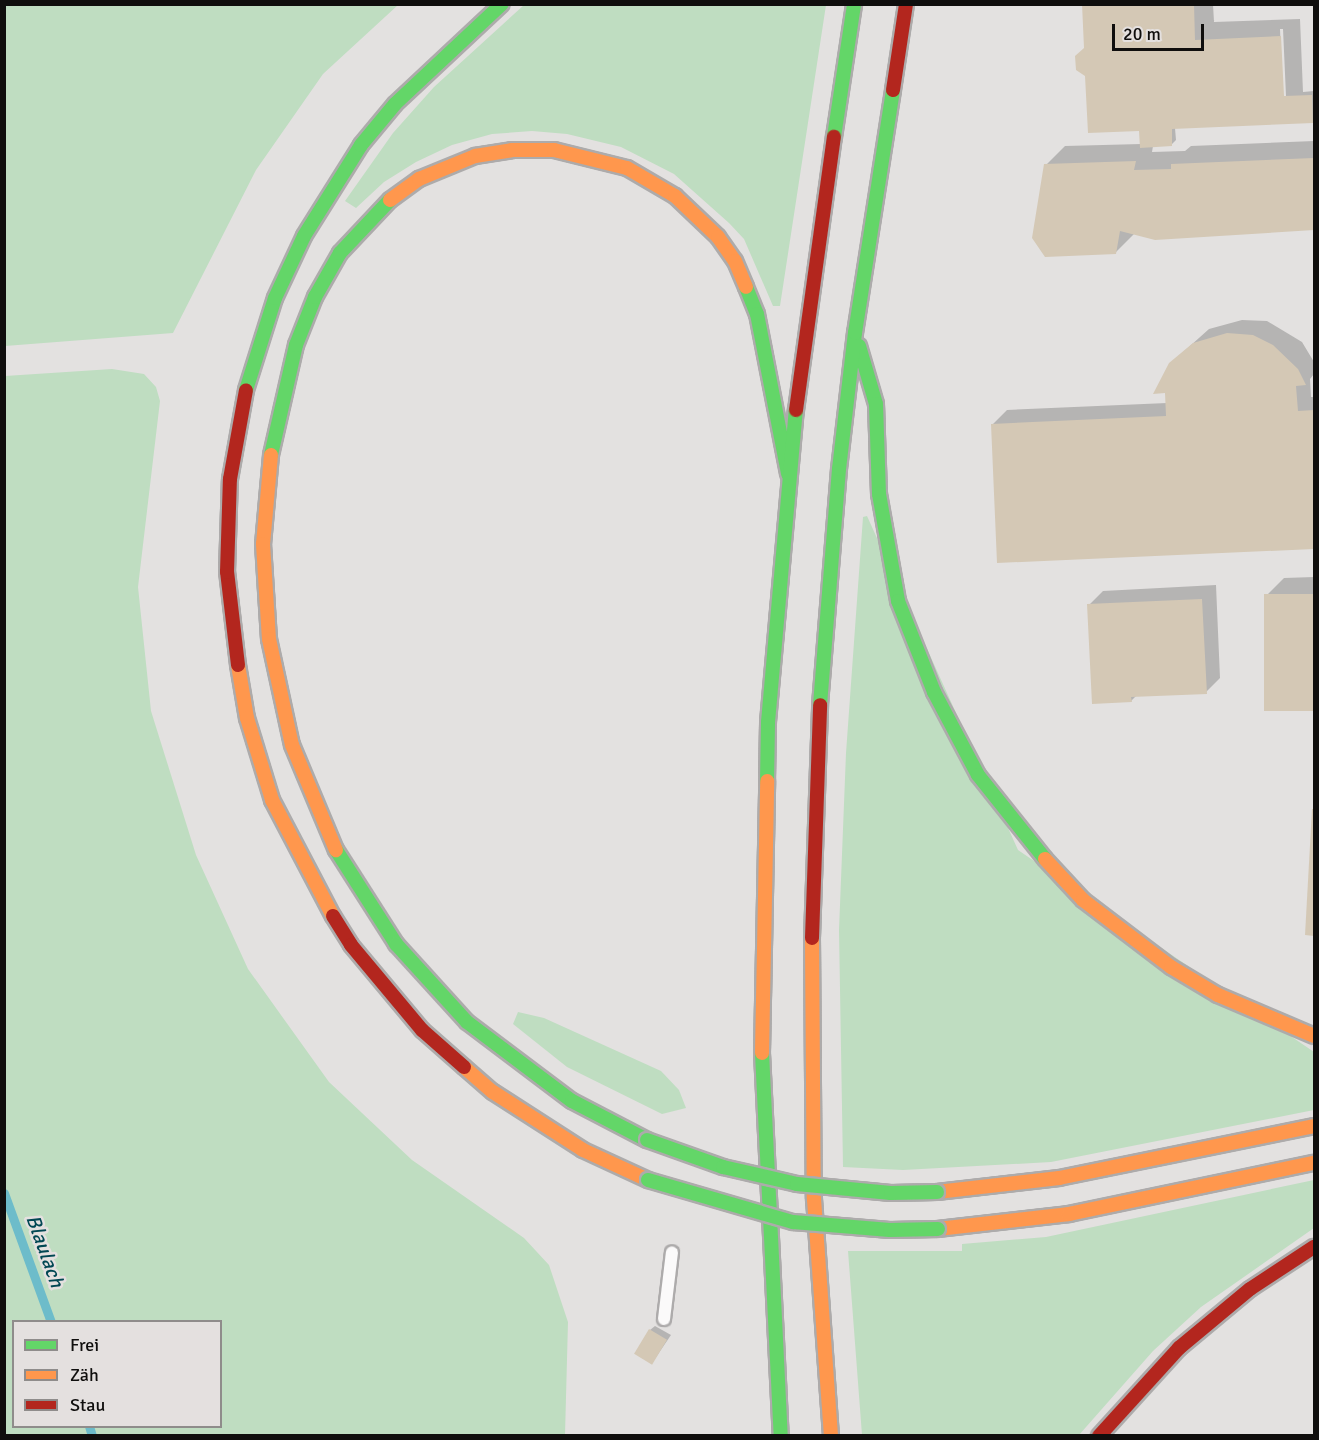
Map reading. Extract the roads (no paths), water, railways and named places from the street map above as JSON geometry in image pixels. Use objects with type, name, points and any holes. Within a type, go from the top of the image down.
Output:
[{"type":"highway","points":[[502,4],[403,96],[361,145],[304,236],[275,298],[245,395],[230,479],[227,572],[230,622],[247,718],[272,800],[311,880],[358,954],[422,1030],[493,1092],[583,1150],[648,1180],[723,1205],[793,1222],[890,1230],[938,1229],[1070,1214],[1314,1162]]},
{"type":"highway","points":[[781,1436],[764,1195],[761,970],[768,722],[788,474],[813,265],[854,4]]},
{"type":"highway","points":[[831,1436],[814,1199],[813,866],[826,616],[855,333],[906,4]]},
{"type":"highway","points":[[788,474],[757,314],[739,270],[718,237],[675,196],[627,168],[554,150],[512,150],[475,156],[418,179],[382,206],[340,253],[315,297],[296,345],[273,434],[263,544],[268,639],[292,745],[322,823],[346,870],[396,944],[467,1022],[572,1101],[647,1140],[723,1167],[797,1184],[891,1193],[937,1191],[1059,1178],[1314,1126]]},
{"type":"highway","points":[[855,333],[876,404],[879,494],[898,601],[934,692],[978,775],[1032,845],[1083,900],[1111,923],[1171,967],[1218,995],[1314,1036]]},
{"type":"highway","points":[[1099,1436],[1179,1348],[1250,1289],[1314,1246]]},
{"type":"lane","points":[[664,1319],[672,1252]]},
{"type":"waterway","name":"Blaulach","points":[[4,1193],[50,1320]]},
{"type":"waterway","name":"Blaulach","points":[[90,1428],[92,1436]]}]
